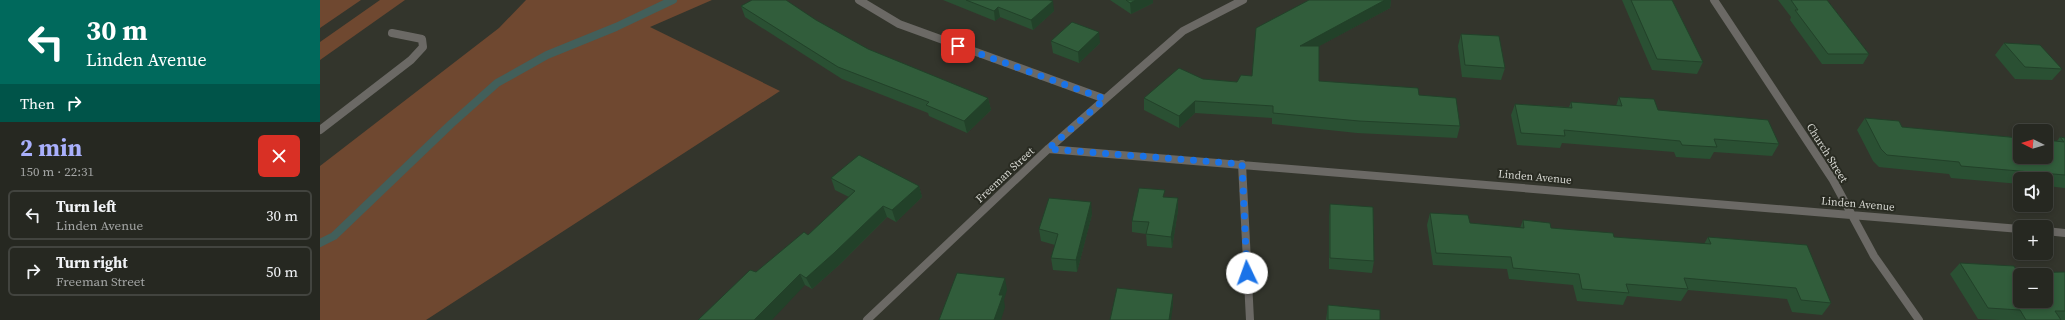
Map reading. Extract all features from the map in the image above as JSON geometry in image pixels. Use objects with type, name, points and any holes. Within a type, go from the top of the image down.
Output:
[{"type":"street","points":[[859,0],[899,24],[1105,99]]},
{"type":"street","name":"Freeman Street","points":[[867,320],[1048,149],[1182,31],[1242,0]]},
{"type":"street","name":"Church Street","points":[[1714,0],[1833,180],[1874,256],[1919,320]]},
{"type":"street","points":[[320,130],[411,60],[423,47],[422,40],[392,33]]},
{"type":"street","name":"Linden Avenue","points":[[1048,149],[2013,228]]},
{"type":"street","points":[[1242,164],[1250,320]]},
{"type":"street","points":[[2053,232],[2065,233]]},
{"type":"shaded area","points":[[320,0],[361,0],[320,28]]},
{"type":"shaded area","points":[[380,0],[405,0],[320,60],[320,42]]},
{"type":"shaded area","points":[[526,0],[712,0],[650,27],[780,91],[426,320],[320,320],[320,166],[499,28]]},
{"type":"building","points":[[752,0],[786,0],[816,20],[868,49],[988,98],[964,121],[926,105],[929,102],[838,67],[741,6]]},
{"type":"building","points":[[966,0],[1053,1],[1031,20],[998,7],[994,11]]},
{"type":"building","points":[[1126,0],[1136,0],[1130,3]]},
{"type":"building","points":[[1309,0],[1385,0],[1300,46],[1319,46],[1319,81],[1418,88],[1419,95],[1456,98],[1460,126],[1359,121],[1273,113],[1273,106],[1195,101],[1179,116],[1144,98],[1179,68],[1203,79],[1237,82],[1241,75],[1252,76],[1256,28]]},
{"type":"building","points":[[1631,0],[1672,0],[1703,62],[1657,59]]},
{"type":"building","points":[[1791,0],[1827,0],[1869,54],[1828,54],[1795,10],[1798,10]]},
{"type":"building","points":[[1072,22],[1099,32],[1078,52],[1051,41]]},
{"type":"building","points":[[1461,34],[1499,36],[1505,68],[1465,65]]},
{"type":"building","points":[[2004,43],[2040,45],[2062,69],[2025,67]]},
{"type":"building","points":[[1619,97],[1654,99],[1658,110],[1768,120],[1779,144],[1714,139],[1717,147],[1682,145],[1680,141],[1564,130],[1565,136],[1521,133],[1515,104],[1572,108],[1571,102],[1622,106]]},
{"type":"building","points":[[1865,118],[1899,121],[1902,127],[2013,137],[2013,164],[2053,164],[2053,141],[2064,142],[2060,137],[2065,138],[2065,175],[2053,174],[2053,172],[2030,172],[1961,166],[1959,162],[1887,155],[1881,149]]},
{"type":"building","points":[[859,155],[919,186],[892,210],[883,206],[806,278],[800,274],[754,320],[698,320],[750,270],[756,272],[804,232],[808,235],[855,191],[831,178]]},
{"type":"building","points":[[1139,188],[1165,190],[1163,197],[1178,198],[1171,237],[1146,234],[1149,222],[1132,221]]},
{"type":"building","points":[[1049,198],[1091,202],[1076,260],[1051,258],[1058,234],[1039,229]]},
{"type":"building","points":[[1330,204],[1373,207],[1374,261],[1330,258]]},
{"type":"building","points":[[1430,213],[1468,215],[1470,223],[1524,228],[1523,220],[1550,223],[1551,228],[1613,233],[1614,237],[1711,244],[1708,237],[1807,245],[1831,303],[1801,300],[1796,288],[1684,278],[1688,289],[1626,284],[1629,293],[1582,289],[1579,274],[1513,268],[1511,257],[1436,253]]},
{"type":"building","points":[[1960,263],[2014,266],[2013,308],[2053,308],[2053,272],[2065,272],[2065,311],[2055,311],[2061,320],[2026,320],[2020,310],[1988,308]]},
{"type":"building","points":[[957,273],[1005,278],[999,295],[1003,295],[994,320],[939,320]]},
{"type":"building","points":[[1117,288],[1173,294],[1169,320],[1110,320]]},
{"type":"building","points":[[1328,305],[1380,310],[1380,320],[1328,320]]},
{"type":"waterway","points":[[320,243],[334,236],[451,124],[497,83],[547,55],[616,27],[673,0]]},
{"type":"route","points":[[958,46],[1105,99],[1048,149],[1242,164],[1247,273]]}]
